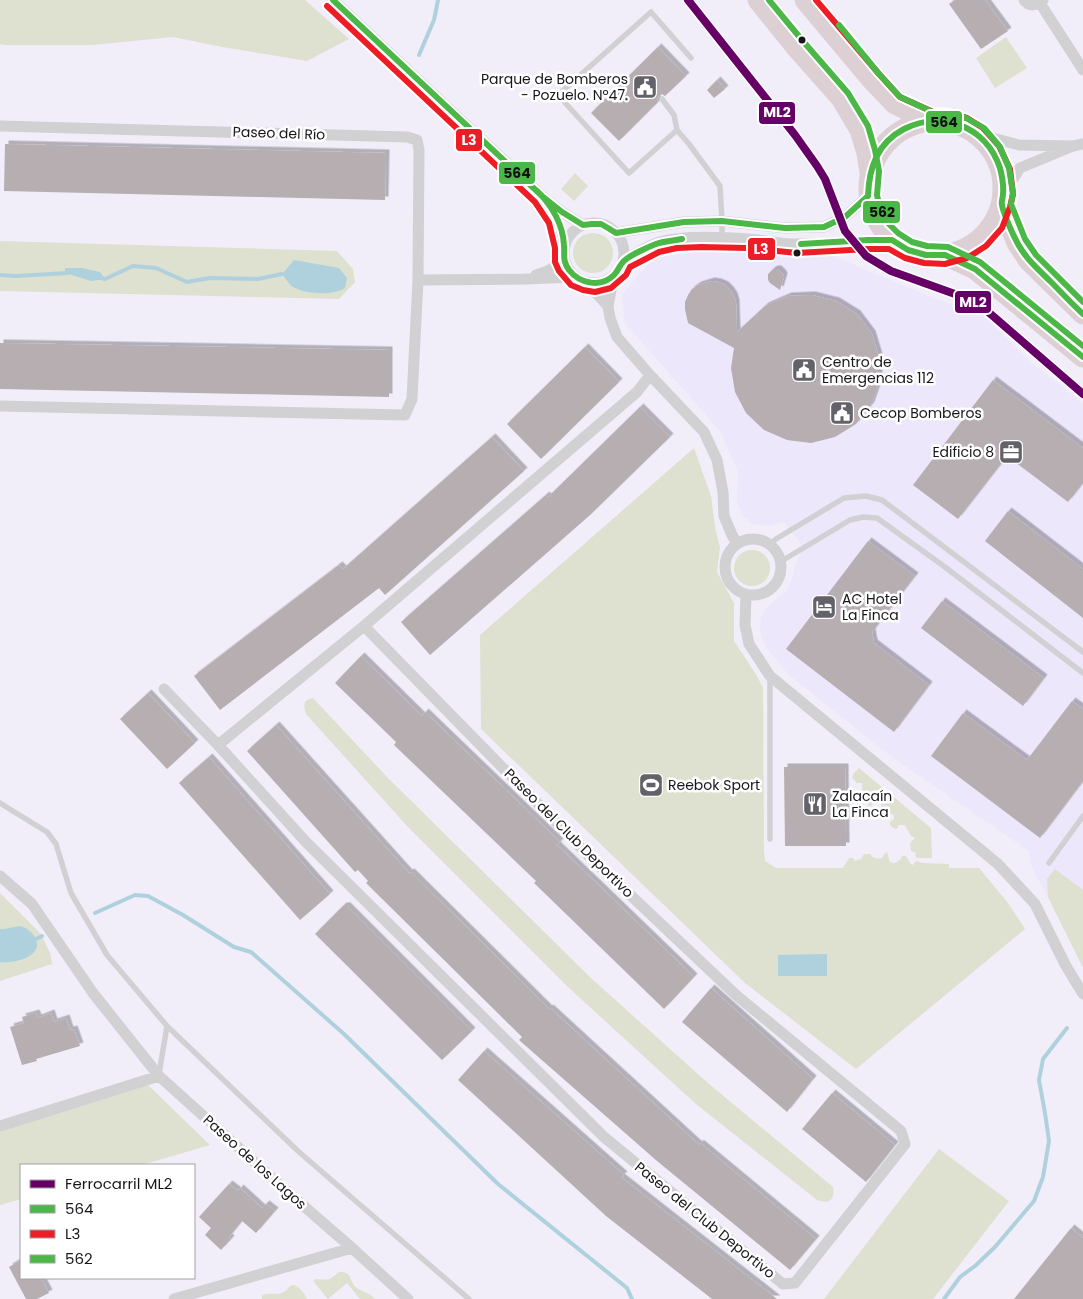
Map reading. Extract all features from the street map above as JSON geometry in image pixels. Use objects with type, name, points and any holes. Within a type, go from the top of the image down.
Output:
[{"type":"highway","points":[[758,0],[841,98],[860,130],[870,172]]},
{"type":"highway","points":[[805,0],[872,80],[896,104],[931,121]]},
{"type":"highway","points":[[1002,199],[994,224],[981,239],[964,250],[945,255],[926,255],[908,250],[892,240],[880,227],[872,212],[868,196],[868,184],[870,172],[878,152],[892,136],[911,125],[931,121],[948,122],[963,126],[977,134],[992,150],[1001,171],[1002,199],[1017,243],[1029,261],[1083,314]]},
{"type":"highway","points":[[945,255],[975,269],[1083,357]]},
{"type":"street","points":[[333,0],[542,196],[562,212],[583,225]]},
{"type":"street","points":[[1024,0],[1031,5],[1037,5],[1042,2],[1083,70]]},
{"type":"street","name":"Paseo del Río","points":[[0,126],[407,137],[417,140],[419,150],[418,280],[412,399],[405,415],[0,406]]},
{"type":"street","points":[[977,134],[1019,145],[1078,145]]},
{"type":"street","points":[[1002,199],[1020,168],[1078,145]]},
{"type":"street","points":[[542,196],[557,220],[564,247],[564,260],[570,272],[608,306]]},
{"type":"street","points":[[616,233],[684,222],[722,221],[785,228],[824,227],[845,217],[868,196]]},
{"type":"street","points":[[418,280],[525,279],[580,280],[596,283],[606,281],[614,275],[620,269],[623,261],[622,241],[609,227],[601,224],[583,225],[574,230],[567,238],[564,247]]},
{"type":"street","points":[[623,261],[656,244],[676,239],[748,239],[798,244],[892,240]]},
{"type":"street","points":[[525,279],[548,271],[564,260]]},
{"type":"street","points":[[614,275],[608,306],[617,337],[650,376],[704,432],[717,460],[723,492],[724,516],[737,544]]},
{"type":"street","points":[[218,744],[364,626],[641,388],[650,376]]},
{"type":"street","points":[[745,541],[762,541],[769,545],[780,562],[778,580],[764,593],[756,595],[738,591],[726,577],[726,559],[730,550],[737,544],[745,541]]},
{"type":"street","points":[[746,594],[745,625],[749,644],[770,676],[998,864],[1035,904],[1066,966],[1083,994]]},
{"type":"street","name":"Paseo del Club Deportivo","points":[[164,689],[218,744],[306,842],[604,1137],[783,1284],[795,1283],[905,1144],[901,1131],[736,995],[588,855],[364,626]]},
{"type":"street","name":"Paseo de los Lagos","points":[[0,876],[32,904],[93,993],[159,1076],[408,1299]]},
{"type":"street","points":[[0,1126],[159,1076]]},
{"type":"street","points":[[174,1299],[352,1248]]},
{"type":"lane","points":[[677,130],[629,173],[558,95],[652,12],[691,58]]},
{"type":"lane","points":[[662,98],[674,115],[677,130],[690,144],[720,186],[722,238]]},
{"type":"lane","points":[[769,545],[844,498],[866,496],[882,500],[1083,652]]},
{"type":"lane","points":[[780,562],[850,520],[863,517],[877,518],[945,567],[1083,673]]},
{"type":"lane","points":[[770,676],[770,839]]},
{"type":"lane","points":[[0,803],[47,832],[56,844],[71,893],[107,955],[167,1026],[300,1152],[469,1299]]},
{"type":"lane","points":[[1048,863],[1083,816]]},
{"type":"lane","points":[[159,1076],[167,1026]]},
{"type":"shaded area","points":[[709,249],[833,256],[936,299],[979,312],[1032,363],[1083,403],[1083,967],[1058,915],[1032,868],[1029,851],[889,755],[788,674],[762,639],[760,630],[761,619],[765,609],[784,593],[791,583],[803,547],[784,522],[769,526],[752,524],[741,514],[737,500],[738,472],[720,431],[625,323],[622,294],[653,259]]},
{"type":"green space","points":[[0,0],[305,0],[349,39],[307,61],[173,37],[93,45],[5,45],[0,44]]},
{"type":"green space","points":[[1006,37],[1027,68],[995,88],[976,58]]},
{"type":"green space","points":[[575,173],[588,186],[574,201],[561,189]]},
{"type":"green space","points":[[597,233],[604,236],[610,242],[613,253],[612,261],[604,270],[597,273],[589,273],[582,270],[574,261],[573,249],[576,242],[585,234]]},
{"type":"green space","points":[[0,241],[337,251],[353,269],[355,282],[339,299],[0,291]]},
{"type":"green space","name":"Reebok Sport","points":[[694,448],[711,496],[720,547],[717,572],[734,603],[734,641],[763,688],[765,861],[776,868],[843,868],[849,858],[853,858],[855,861],[861,859],[864,854],[870,854],[875,858],[882,858],[887,852],[890,862],[895,863],[902,856],[906,856],[913,865],[916,861],[949,864],[949,868],[979,868],[1008,903],[1025,929],[856,1069],[745,983],[481,729],[480,635]]},
{"type":"green space","points":[[752,550],[759,551],[765,555],[769,561],[769,575],[765,581],[759,585],[752,586],[745,585],[739,581],[735,575],[734,568],[735,561],[739,555],[745,551]]},
{"type":"green space","points":[[313,698],[387,777],[592,979],[709,1084],[833,1187],[832,1198],[825,1202],[817,1200],[696,1104],[570,989],[407,826],[306,714],[305,704],[307,700]]},
{"type":"green space","points":[[859,768],[931,828],[932,858],[917,858],[916,853],[911,851],[910,843],[915,838],[911,836],[905,825],[899,825],[897,829],[890,825],[894,816],[892,814],[885,816],[882,813],[881,802],[874,802],[871,806],[868,806],[867,794],[862,790],[862,783],[857,783],[852,778]]},
{"type":"green space","points":[[1055,869],[1083,890],[1083,968],[1048,897],[1047,879]]},
{"type":"green space","points":[[0,893],[41,934],[50,953],[52,964],[0,981]]},
{"type":"green space","points":[[148,1085],[210,1145],[145,1164],[20,1164],[20,1199],[0,1205],[0,1130]]},
{"type":"green space","points":[[939,1149],[1009,1201],[933,1299],[824,1299]]},
{"type":"green space","points":[[339,1272],[347,1273],[357,1288],[375,1299],[360,1299],[347,1283],[328,1299],[313,1281],[316,1279],[329,1279]]},
{"type":"green space","points":[[294,1285],[302,1290],[307,1299],[262,1299],[262,1295],[280,1294]]},
{"type":"water","points":[[294,260],[339,268],[347,278],[345,288],[340,291],[319,293],[293,287],[282,274]]},
{"type":"water","points":[[65,268],[82,268],[100,272],[105,279],[91,281],[65,273]]},
{"type":"water","points":[[19,926],[32,933],[37,942],[35,951],[20,960],[0,962],[0,929]]},
{"type":"water","points":[[827,954],[827,976],[778,976],[778,955]]},
{"type":"building","points":[[955,0],[985,0],[1008,31],[981,49],[949,4]]},
{"type":"building","name":"Parque de Bomberos - Pozuelo. Nº47.","points":[[658,47],[686,76],[665,96],[662,94],[659,96],[658,102],[619,141],[591,113]]},
{"type":"building","points":[[717,80],[725,89],[714,98],[707,90]]},
{"type":"building","points":[[5,144],[386,153],[385,200],[4,191]]},
{"type":"building","points":[[774,269],[778,269],[784,277],[780,290],[768,280],[768,274]]},
{"type":"building","name":"Centro de Emergencias 112","points":[[711,281],[725,285],[734,296],[737,332],[765,306],[788,296],[812,295],[836,301],[857,314],[872,334],[879,357],[879,382],[871,405],[856,424],[835,437],[811,443],[787,440],[764,430],[746,413],[735,392],[731,368],[734,348],[688,323],[685,302],[688,295],[698,285]]},
{"type":"building","points":[[0,343],[389,350],[389,397],[0,389]]},
{"type":"building","points":[[585,347],[619,382],[541,459],[507,424]]},
{"type":"building","name":"Edificio 8","points":[[993,380],[1083,448],[1083,483],[1068,502],[1007,456],[958,519],[913,485]]},
{"type":"building","points":[[640,407],[670,437],[590,515],[430,655],[401,622],[546,495],[548,497]]},
{"type":"building","points":[[492,437],[524,471],[385,595],[379,588],[220,710],[194,676],[339,565],[343,569]]},
{"type":"building","points":[[1008,511],[1083,569],[1083,618],[985,541]]},
{"type":"building","points":[[868,541],[915,576],[872,632],[874,643],[929,685],[894,732],[786,649]]},
{"type":"building","points":[[942,601],[1044,678],[1023,706],[921,628]]},
{"type":"building","points":[[361,656],[422,716],[425,712],[560,842],[557,845],[694,977],[664,1009],[534,883],[536,881],[394,745],[396,742],[335,683]]},
{"type":"building","points":[[148,693],[195,743],[167,769],[120,719]]},
{"type":"building","points":[[1072,701],[1083,709],[1083,781],[1040,838],[931,756],[963,713],[1027,760]]},
{"type":"building","points":[[276,725],[409,873],[411,872],[549,1009],[699,1145],[700,1143],[816,1239],[790,1270],[657,1161],[519,1040],[522,1037],[366,883],[368,881],[358,870],[355,872],[247,751]]},
{"type":"building","points":[[209,757],[330,894],[300,920],[179,783]]},
{"type":"building","name":"Zalacaín La Finca","points":[[784,767],[845,767],[846,846],[785,846]]},
{"type":"building","points":[[343,906],[347,906],[472,1031],[442,1060],[315,934]]},
{"type":"building","points":[[711,988],[813,1079],[787,1112],[682,1022]]},
{"type":"building","points":[[36,1013],[38,1018],[51,1013],[54,1022],[66,1018],[70,1030],[74,1029],[80,1046],[22,1065],[10,1027],[24,1023],[22,1017]]},
{"type":"building","points":[[484,1051],[624,1175],[621,1177],[777,1299],[712,1299],[606,1216],[458,1080]]},
{"type":"building","points":[[832,1093],[895,1145],[866,1182],[802,1129]]},
{"type":"building","points":[[229,1184],[238,1191],[240,1188],[262,1208],[266,1204],[275,1211],[256,1233],[242,1221],[229,1237],[231,1239],[221,1250],[205,1235],[211,1228],[199,1217]]},
{"type":"building","points":[[1071,1228],[1083,1238],[1083,1299],[1014,1299]]},
{"type":"building","points":[[20,1261],[20,1279],[42,1279],[49,1293],[37,1299],[26,1299],[9,1267]]},
{"type":"waterway","points":[[419,55],[434,20],[438,0]]},
{"type":"waterway","points":[[101,278],[105,279],[133,266],[156,268],[187,282],[210,278],[258,279],[282,274]]},
{"type":"waterway","points":[[0,275],[68,273]]},
{"type":"waterway","points":[[95,913],[135,895],[148,896],[183,915],[234,947],[251,952],[344,1034],[498,1184],[627,1288],[632,1299]]},
{"type":"waterway","points":[[36,939],[42,936]]},
{"type":"waterway","points":[[944,1299],[960,1277],[995,1247],[1034,1201],[1043,1177],[1049,1141],[1039,1080],[1043,1059],[1067,1028]]},
{"type":"rail line","name":"ML2","points":[[688,0],[795,135],[817,166],[825,179],[845,231],[866,256],[891,271],[966,298],[986,310],[1083,394]]},
{"type":"transit line","name":"564","points":[[333,0],[542,196],[562,212],[583,225],[601,224],[616,233],[684,222],[722,221],[785,228],[824,227],[845,217],[868,196],[870,176],[876,157],[887,141],[895,135],[918,123],[933,121],[961,126],[973,132],[993,153],[1002,177],[1003,209],[1011,231],[1021,249],[1033,264],[1083,314]]},
{"type":"transit line","name":"562","points":[[769,0],[848,93],[868,126],[879,171],[877,195],[880,209],[887,222],[898,233],[912,242],[927,246],[948,247],[980,262],[1083,346]]},
{"type":"transit line","name":"L3","points":[[327,6],[535,202],[549,223],[555,248],[555,262],[559,271],[571,285],[583,290],[595,292],[611,288],[626,275],[630,267],[659,252],[677,248],[747,248],[797,253],[889,249],[905,258],[924,263],[945,264],[967,258],[986,246],[1002,228],[1013,194],[1010,169],[999,146],[983,128],[967,118],[949,113],[933,112],[900,97],[816,0]]},
{"type":"transit line","name":"562","points":[[839,25],[900,97],[933,112],[949,113],[966,118],[984,128],[1000,147],[1009,168],[1013,193],[1011,204],[1025,239],[1036,255],[1083,302]]},
{"type":"transit line","name":"564","points":[[537,191],[552,209],[559,223],[567,267],[579,279],[591,283],[603,282],[609,279],[623,262],[649,247],[659,243],[682,239]]},
{"type":"transit line","name":"564","points":[[801,244],[892,240],[908,250],[926,255],[945,255],[975,269],[1083,357]]},
{"type":"place","name":"Parque de Bomberos - Pozuelo. Nº47.","points":[[645,87]]},
{"type":"place","name":"Centro de Emergencias 112","points":[[804,370]]},
{"type":"place","name":"Cecop Bomberos","points":[[842,413]]},
{"type":"place","name":"Edificio 8","points":[[1011,452]]},
{"type":"place","name":"AC Hotel La Finca","points":[[824,607]]},
{"type":"place","name":"Reebok Sport","points":[[651,785]]},
{"type":"place","name":"Zalacaín La Finca","points":[[815,804]]}]
